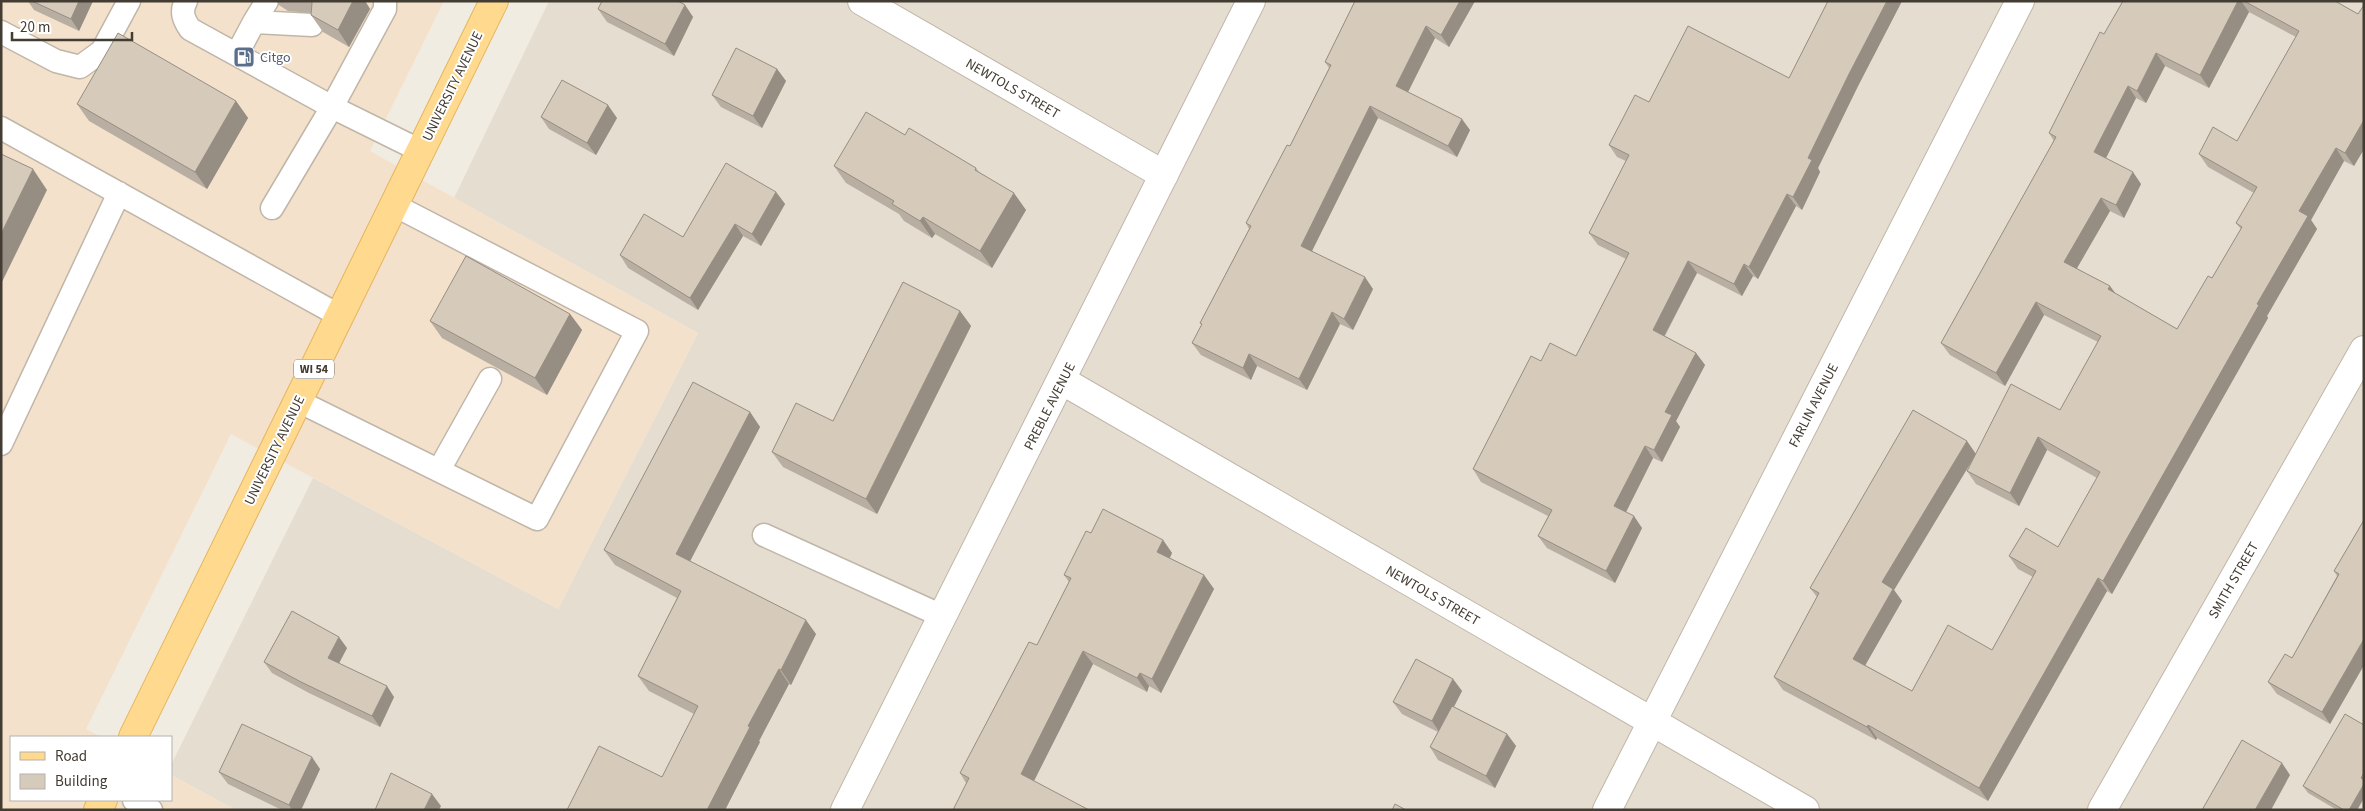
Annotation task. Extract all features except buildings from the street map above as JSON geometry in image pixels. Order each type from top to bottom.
[{"type":"main road","name":"UNIVERSITY AVENUE","points":[[133,736],[494,1]]},
{"type":"street","name":"NEWTOLS STREET","points":[[862,1],[1164,175]]},
{"type":"street","name":"PREBLE AVENUE","points":[[845,810],[1251,1]]},
{"type":"street","name":"FARLIN AVENUE","points":[[1606,810],[2020,1]]},
{"type":"street","name":"SMITH STREET","points":[[2102,810],[2364,350]]},
{"type":"street","name":"NEWTOLS STREET","points":[[1062,380],[1805,810]]},
{"type":"lane","points":[[1,32],[56,61],[80,66],[102,51],[129,1]]},
{"type":"lane","points":[[186,1],[183,7],[184,20],[190,28],[332,107],[421,151]]},
{"type":"lane","points":[[244,1],[254,22]]},
{"type":"lane","points":[[237,54],[267,1]]},
{"type":"lane","points":[[272,208],[332,107],[385,9],[385,1]]},
{"type":"lane","points":[[254,22],[312,25]]},
{"type":"lane","points":[[1,128],[340,316]]},
{"type":"lane","points":[[1,444],[119,193]]},
{"type":"lane","points":[[298,401],[537,519],[637,331],[394,204]]},
{"type":"lane","points":[[439,470],[490,379]]},
{"type":"lane","points":[[764,535],[942,616]]},
{"type":"lane","points":[[136,801],[151,810]]},
{"type":"shaded area","points":[[1,1],[444,1],[370,151],[698,333],[558,609],[231,434],[86,729],[99,736],[10,736],[10,801],[172,801],[172,776],[236,810],[1,810]]},
{"type":"shaded area","points":[[549,1],[2364,1],[2364,810],[236,810],[172,776],[172,763],[313,478],[558,609],[698,333],[454,198]]},
{"type":"place","name":"Citgo","points":[[244,57]]}]
